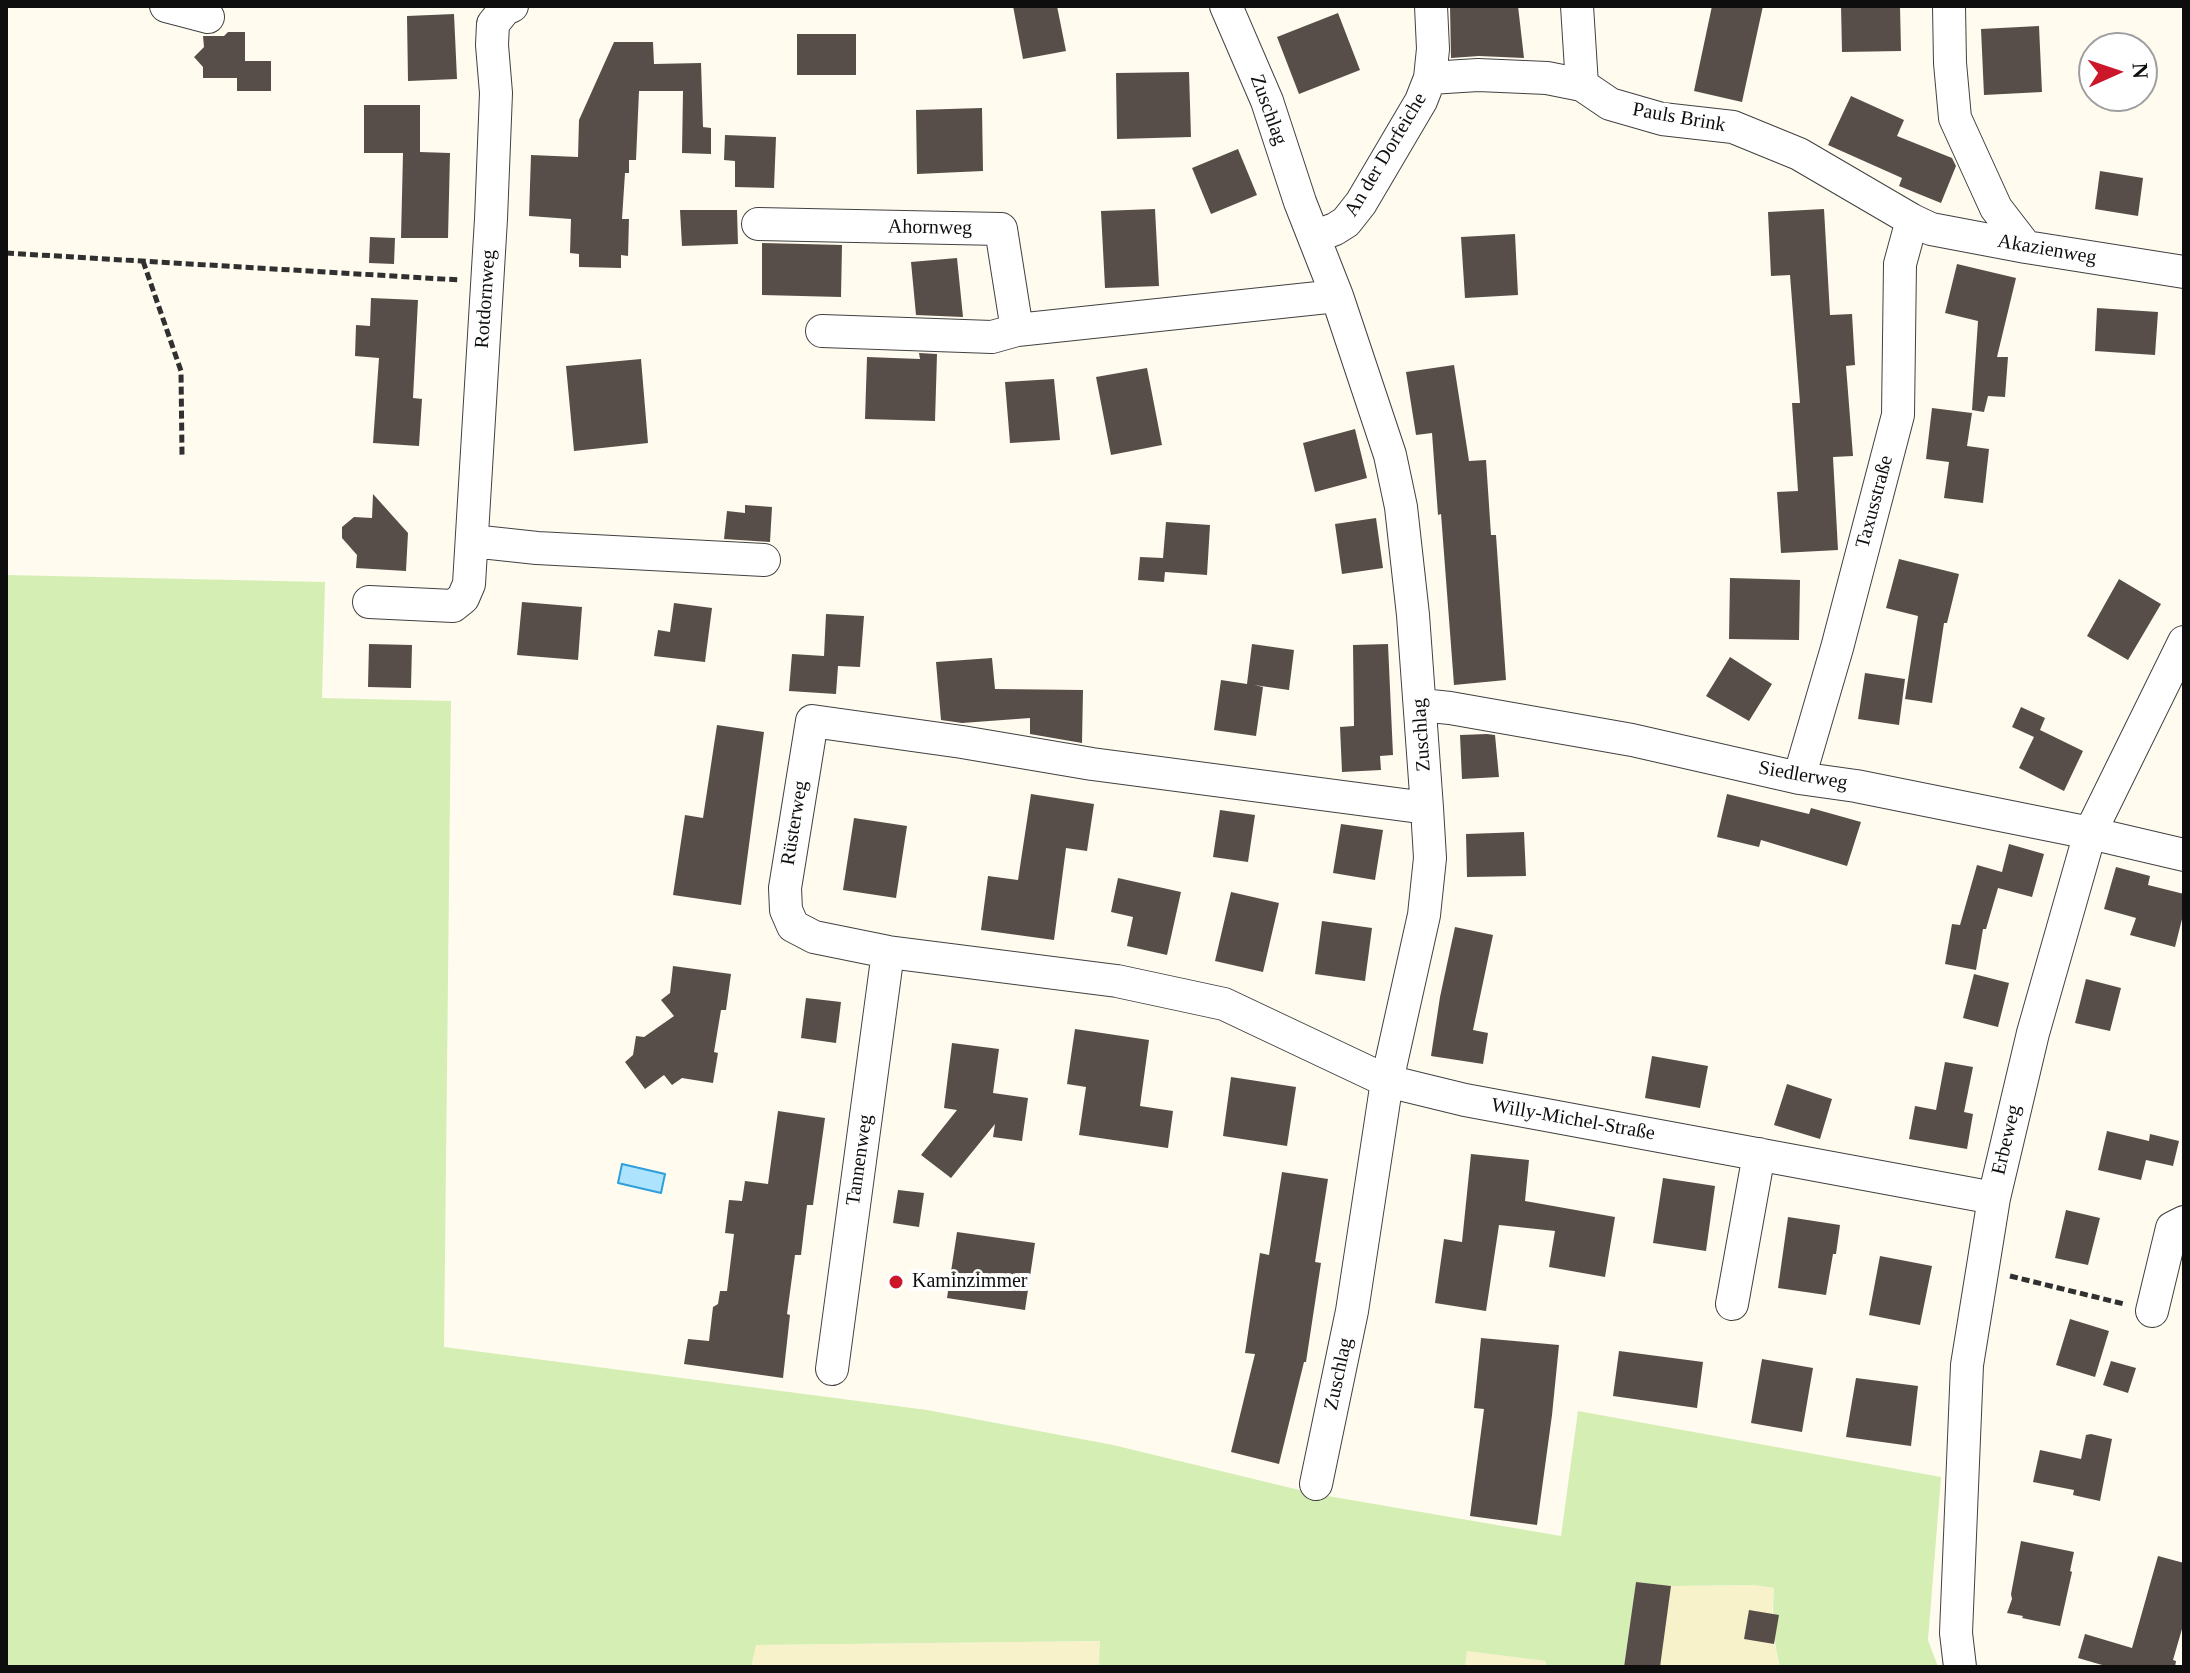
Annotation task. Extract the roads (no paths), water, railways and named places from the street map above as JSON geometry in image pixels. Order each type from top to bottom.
[{"type":"street","points":[[166,6],[208,17]]},
{"type":"street","name":"Zuschlag","points":[[1226,6],[1267,101],[1390,455],[1401,507],[1421,705],[1430,858],[1424,915],[1387,1081],[1352,1311],[1316,1484]]},
{"type":"street","name":"An der Dorfeiche","points":[[1314,237],[1346,222],[1361,203],[1421,101],[1430,78],[1433,49],[1431,6]]},
{"type":"street","points":[[1577,6],[1582,85]]},
{"type":"street","points":[[1949,6],[1955,118],[1996,208],[2026,247]]},
{"type":"street","name":"Rotdornweg","points":[[369,602],[453,606],[463,598],[469,584],[491,219],[496,93],[493,24],[505,11]]},
{"type":"street","name":"Pauls Brink","points":[[1430,78],[1478,75],[1533,77],[1582,85],[1610,104],[1662,119],[1733,127],[1799,154],[1912,220]]},
{"type":"street","name":"Akazienweg","points":[[1912,220],[1931,229],[2184,272]]},
{"type":"street","name":"Taxusstraße","points":[[1799,778],[1837,648],[1898,415],[1900,264],[1912,220]]},
{"type":"street","name":"Ahornweg","points":[[758,224],[1001,229],[1017,330]]},
{"type":"street","points":[[822,331],[992,337],[1017,330],[1337,296]]},
{"type":"street","points":[[472,541],[537,548],[764,560]]},
{"type":"street","name":"Erbeweg","points":[[1960,1667],[1956,1633],[1966,1383],[1994,1198],[2033,1033],[2090,833],[2184,642]]},
{"type":"street","name":"Siedlerweg","points":[[1421,705],[1632,740],[1799,778],[1856,786],[2184,855]]},
{"type":"street","name":"Rüsterweg","points":[[1387,1081],[1224,1004],[1117,981],[888,952],[814,937],[793,926],[786,910],[785,888],[812,721],[1092,764],[1427,808]]},
{"type":"street","name":"Tannenweg","points":[[832,1369],[888,952]]},
{"type":"street","name":"Willy-Michel-Straße","points":[[1387,1081],[1465,1100],[1994,1198]]},
{"type":"street","points":[[1732,1304],[1759,1154]]},
{"type":"street","points":[[2152,1311],[2172,1228],[2184,1222]]},
{"type":"water","points":[[622,1164],[665,1174],[661,1193],[618,1183]]},
{"type":"place","name":"Kaminzimmer","points":[[896,1282]]}]
